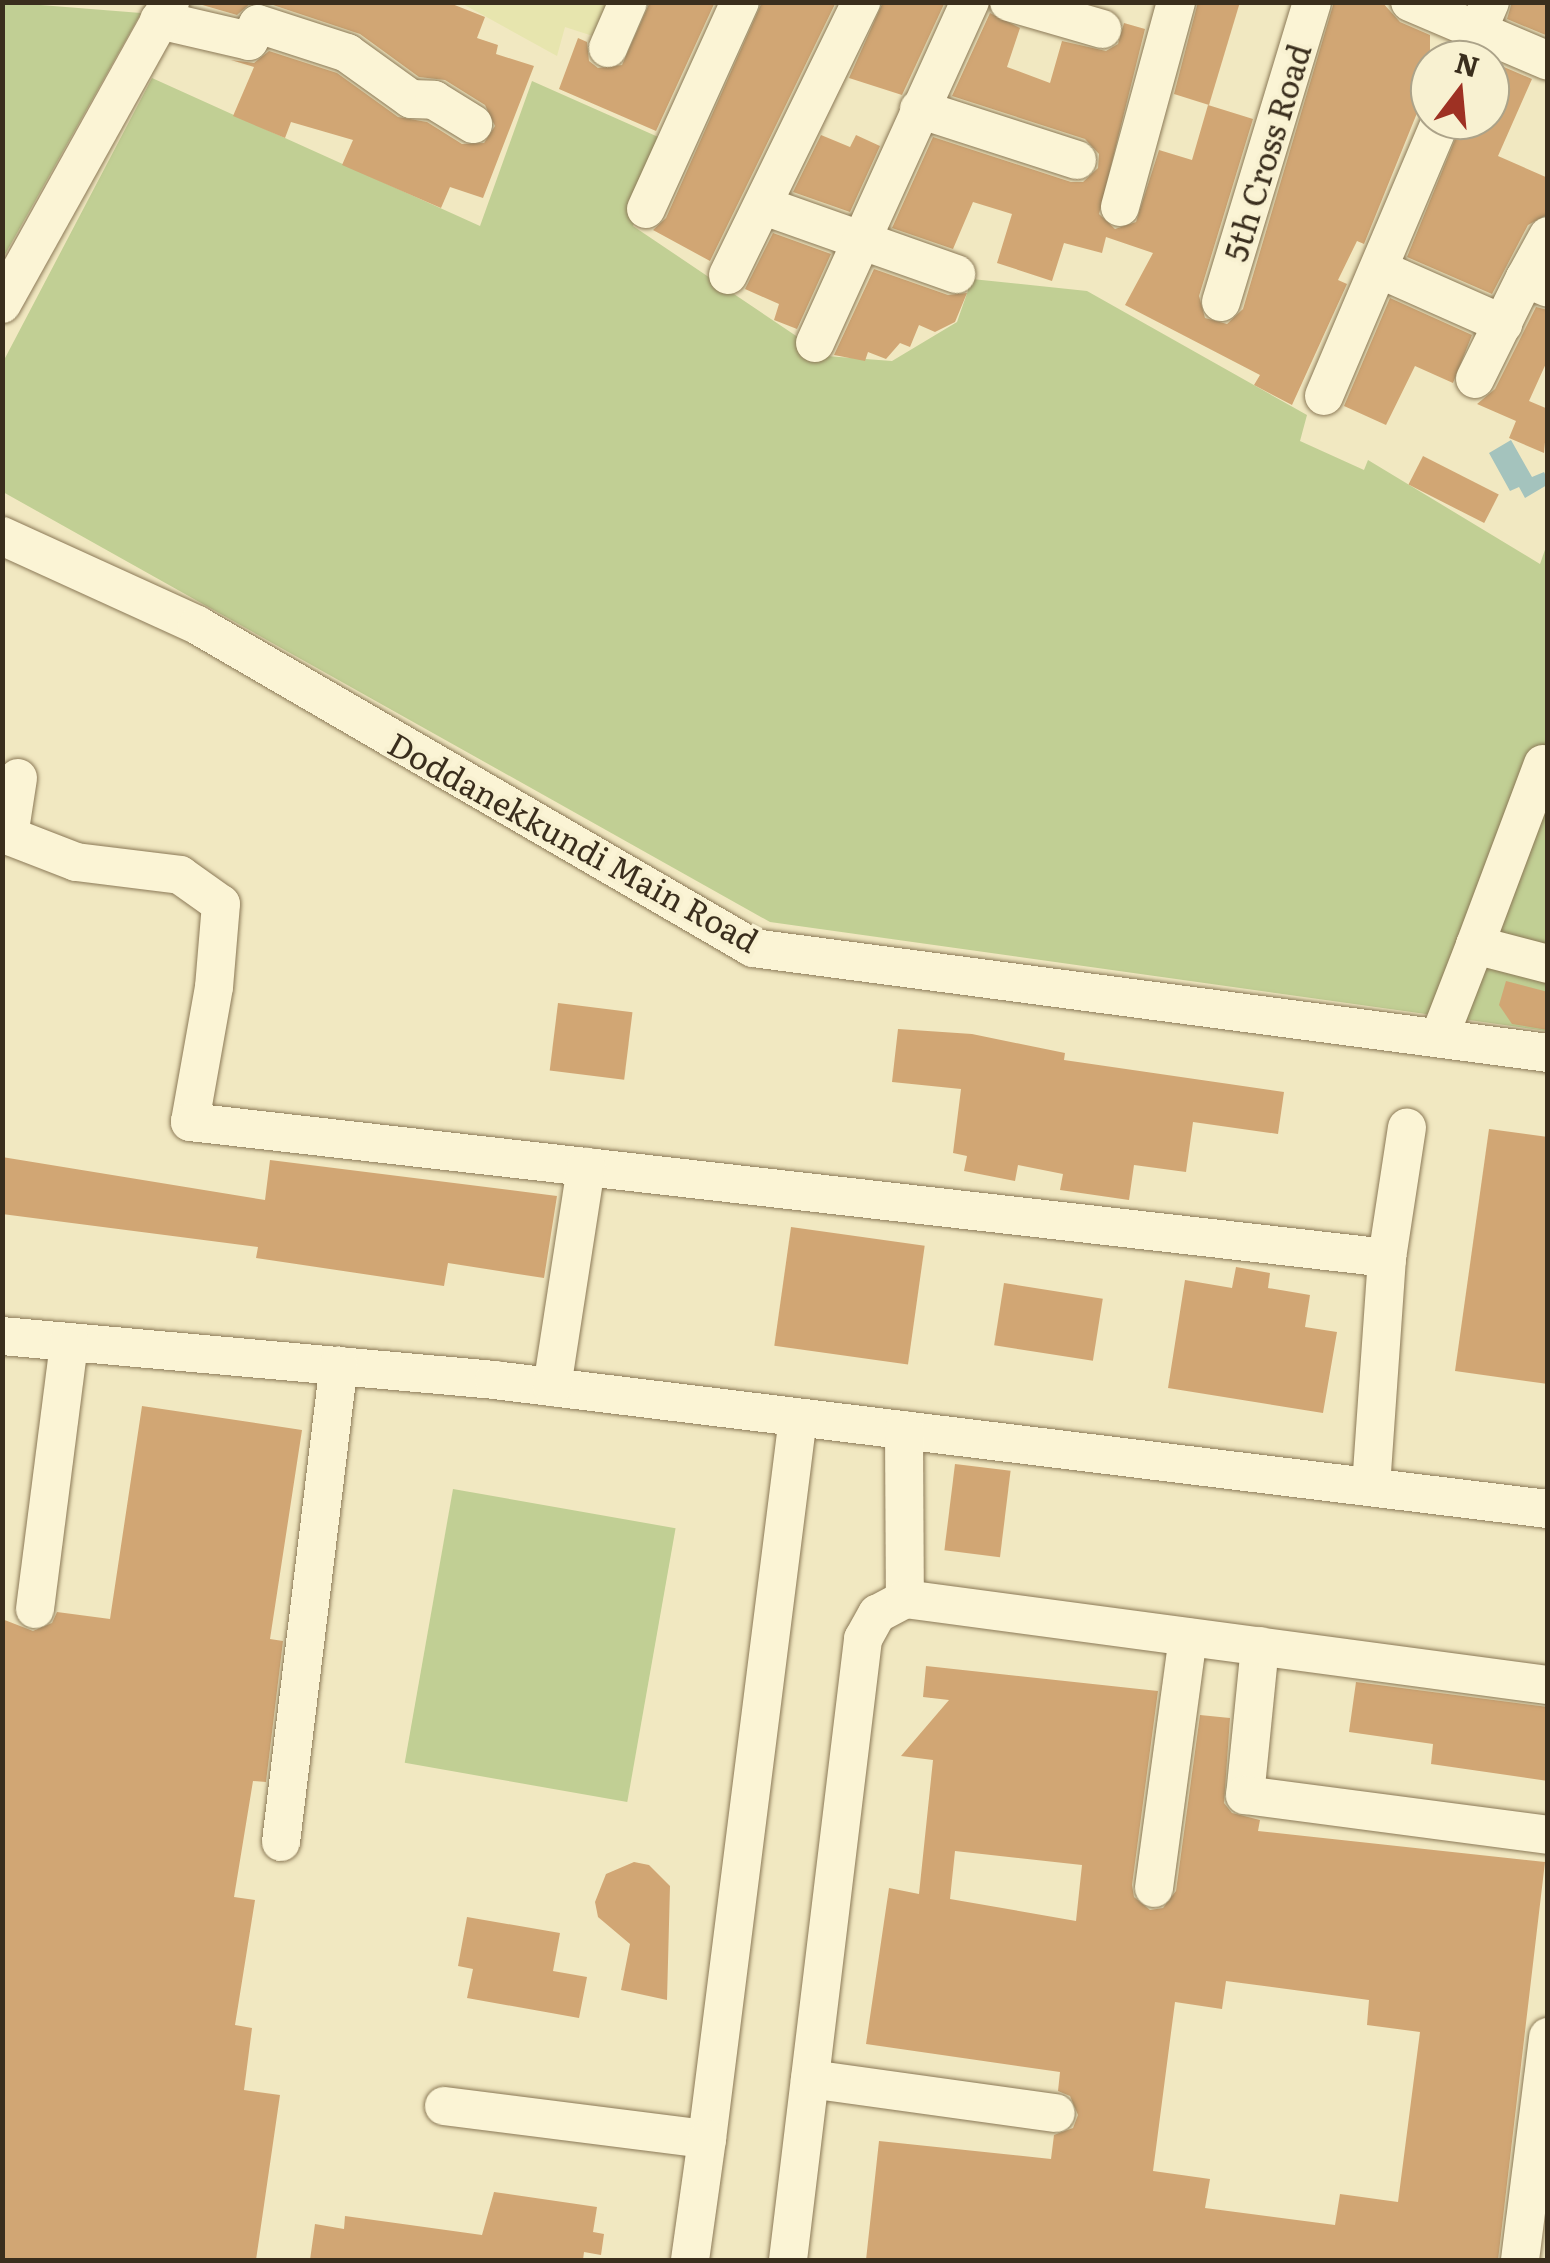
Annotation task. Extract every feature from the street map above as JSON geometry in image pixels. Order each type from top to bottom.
[{"type":"street","points":[[608,48],[628,2]]},
{"type":"street","points":[[646,209],[740,2]]},
{"type":"street","points":[[728,276],[861,2]]},
{"type":"street","points":[[815,343],[970,2]]},
{"type":"street","points":[[1009,2],[1102,29]]},
{"type":"street","points":[[1120,206],[1176,2]]},
{"type":"street","name":"5th Cross Road","points":[[1221,302],[1312,2]]},
{"type":"street","points":[[1410,2],[1548,61]]},
{"type":"street","points":[[2,304],[164,11],[249,41],[258,24],[330,48],[411,100],[434,100],[473,124]]},
{"type":"street","points":[[919,108],[1077,160]]},
{"type":"street","points":[[1324,396],[1433,140]]},
{"type":"street","points":[[764,206],[956,274]]},
{"type":"street","points":[[1475,378],[1503,324],[1536,283],[1548,236]]},
{"type":"street","points":[[1379,268],[1503,324]]},
{"type":"street","name":"Doddanekkundi Main Road","points":[[2,536],[197,625],[753,948],[1548,1053]]},
{"type":"street","points":[[1439,1038],[1542,764]]},
{"type":"street","points":[[18,778],[9,836],[76,862],[180,875],[221,904],[214,987],[190,1122],[1387,1258]]},
{"type":"street","points":[[1475,945],[1548,964]]},
{"type":"street","points":[[1371,1484],[1387,1258],[1407,1128]]},
{"type":"street","points":[[552,1387],[586,1167]]},
{"type":"street","points":[[2,1336],[552,1387],[1371,1484],[1548,1509]]},
{"type":"street","points":[[34,1609],[69,1342]]},
{"type":"street","points":[[281,1842],[339,1366]]},
{"type":"street","points":[[690,2260],[798,1418]]},
{"type":"street","points":[[904,1430],[904,1599]]},
{"type":"street","points":[[788,2260],[864,1639],[877,1614],[904,1599],[1548,1684]]},
{"type":"street","points":[[1154,1888],[1188,1637]]},
{"type":"street","points":[[1260,1646],[1246,1795],[1548,1836]]},
{"type":"street","points":[[1520,2260],[1548,2037]]},
{"type":"street","points":[[810,2079],[1056,2113]]},
{"type":"street","points":[[444,2106],[707,2139]]},
{"type":"shaded area","points":[[461,3],[614,3],[599,38],[565,27],[557,56]]},
{"type":"green space","points":[[2,3],[141,13],[3,258]]},
{"type":"green space","points":[[152,78],[480,226],[532,81],[665,140],[633,226],[826,356],[892,361],[957,322],[972,279],[1087,291],[1307,415],[1300,441],[1364,470],[1368,460],[1540,564],[1547,544],[1547,1031],[770,922],[3,492],[3,362]]},
{"type":"green space","points":[[453,1489],[676,1528],[627,1802],[405,1763]]},
{"type":"water","points":[[1511,440],[1532,477],[1544,472],[1547,478],[1547,485],[1525,498],[1519,487],[1510,491],[1489,453]]},
{"type":"building","points":[[192,2],[252,2],[237,15]]},
{"type":"building","points":[[264,2],[447,2],[485,17],[477,38],[498,45],[496,54],[534,66],[483,198],[450,187],[441,208],[342,165],[353,140],[291,122],[285,138],[233,116],[254,67],[231,60],[254,63],[269,51],[337,73],[398,117],[427,122],[462,144],[484,143],[495,126],[485,105],[445,80],[419,77],[360,34]]},
{"type":"building","points":[[650,2],[715,2],[656,131],[559,89],[578,38],[587,42],[589,61],[598,68],[622,65]]},
{"type":"building","points":[[762,2],[836,2],[710,261],[653,230],[666,218]]},
{"type":"building","points":[[883,2],[945,2],[902,95],[849,78]]},
{"type":"building","points":[[1198,2],[1240,2],[1209,105],[1174,94]]},
{"type":"building","points":[[1334,2],[1382,2],[1400,22],[1430,35],[1430,40],[1410,40],[1410,130],[1364,244],[1357,241],[1338,280],[1347,284],[1292,405],[1254,385],[1260,375],[1125,305],[1153,253],[1106,237],[1102,253],[1064,243],[1052,281],[997,263],[1012,214],[973,202],[953,249],[892,228],[933,137],[1071,182],[1083,182],[1098,168],[1099,154],[1085,139],[952,96],[990,13],[1020,28],[1007,67],[1050,83],[1062,41],[1106,51],[1118,44],[1124,23],[1145,29],[1099,214],[1115,229],[1136,222],[1159,150],[1192,160],[1208,105],[1253,119],[1199,296],[1205,318],[1227,324],[1243,309]]},
{"type":"building","points":[[1512,2],[1548,2],[1548,36],[1507,19]]},
{"type":"building","points":[[1510,70],[1532,79],[1510,129]]},
{"type":"building","points":[[821,135],[850,147],[856,135],[880,146],[850,212],[793,192]]},
{"type":"building","points":[[1455,140],[1505,140],[1498,156],[1548,178],[1548,214],[1528,225],[1492,294],[1407,257]]},
{"type":"building","points":[[773,233],[831,254],[797,329],[774,320],[779,304],[745,289]]},
{"type":"building","points":[[874,269],[948,295],[967,293],[955,322],[935,332],[919,325],[910,347],[900,343],[886,359],[868,352],[865,361],[834,355]]},
{"type":"building","points":[[1390,298],[1472,335],[1453,383],[1415,366],[1386,425],[1344,406]]},
{"type":"building","points":[[1536,307],[1548,310],[1548,359],[1529,401],[1548,409],[1544,453],[1509,438],[1516,421],[1477,404],[1495,389]]},
{"type":"building","points":[[1423,456],[1499,495],[1484,523],[1408,485]]},
{"type":"building","points":[[1506,981],[1548,992],[1548,1030],[1512,1024],[1499,1005]]},
{"type":"building","points":[[558,1003],[632,1012],[624,1080],[550,1070]]},
{"type":"building","points":[[898,1029],[972,1034],[1065,1053],[1064,1060],[1284,1092],[1278,1134],[1193,1122],[1186,1172],[1134,1165],[1129,1200],[1060,1190],[1063,1174],[1018,1165],[1015,1181],[964,1171],[967,1156],[953,1153],[961,1089],[892,1082]]},
{"type":"building","points":[[1489,1129],[1548,1137],[1548,1384],[1455,1371]]},
{"type":"building","points":[[2,1157],[265,1200],[270,1160],[557,1196],[544,1278],[448,1263],[444,1286],[256,1258],[258,1247],[2,1214]]},
{"type":"building","points":[[791,1227],[925,1246],[908,1365],[774,1346]]},
{"type":"building","points":[[1236,1267],[1270,1273],[1268,1288],[1310,1295],[1305,1327],[1337,1332],[1323,1413],[1168,1388],[1185,1280],[1232,1288]]},
{"type":"building","points":[[1004,1283],[1103,1299],[1093,1361],[994,1345]]},
{"type":"building","points":[[142,1406],[302,1430],[270,1639],[283,1641],[266,1782],[253,1781],[234,1897],[255,1900],[235,2025],[252,2028],[244,2090],[280,2095],[256,2260],[2,2260],[2,1619],[33,1631],[52,1623],[57,1612],[110,1619]]},
{"type":"building","points":[[955,1464],[1011,1471],[1000,1557],[944,1550]]},
{"type":"building","points":[[926,1666],[1158,1691],[1132,1885],[1134,1897],[1150,1910],[1163,1908],[1176,1891],[1200,1715],[1230,1718],[1224,1803],[1232,1813],[1260,1820],[1258,1831],[1545,1862],[1498,2260],[866,2260],[879,2141],[1051,2159],[1054,2135],[1073,2128],[1078,2115],[1070,2096],[1058,2091],[1060,2072],[866,2044],[889,1888],[919,1894],[933,1760],[901,1756],[949,1700],[923,1697]],"holes":[[[955,1851],[1082,1865],[1076,1921],[950,1899]],[[1226,1981],[1369,2000],[1367,2025],[1420,2032],[1398,2202],[1340,2194],[1335,2225],[1205,2208],[1210,2179],[1153,2171],[1175,2002],[1222,2009]]]},
{"type":"building","points":[[1356,1682],[1548,1707],[1548,1781],[1431,1764],[1433,1744],[1349,1732]]},
{"type":"building","points":[[634,1862],[649,1865],[670,1886],[667,2000],[621,1990],[630,1944],[598,1917],[595,1902],[606,1874]]},
{"type":"building","points":[[467,1917],[560,1933],[553,1971],[587,1977],[579,2018],[467,1998],[473,1969],[458,1966]]},
{"type":"building","points":[[494,2192],[597,2207],[593,2232],[604,2234],[601,2255],[584,2252],[583,2260],[310,2260],[315,2224],[344,2229],[345,2216],[482,2235]]}]
